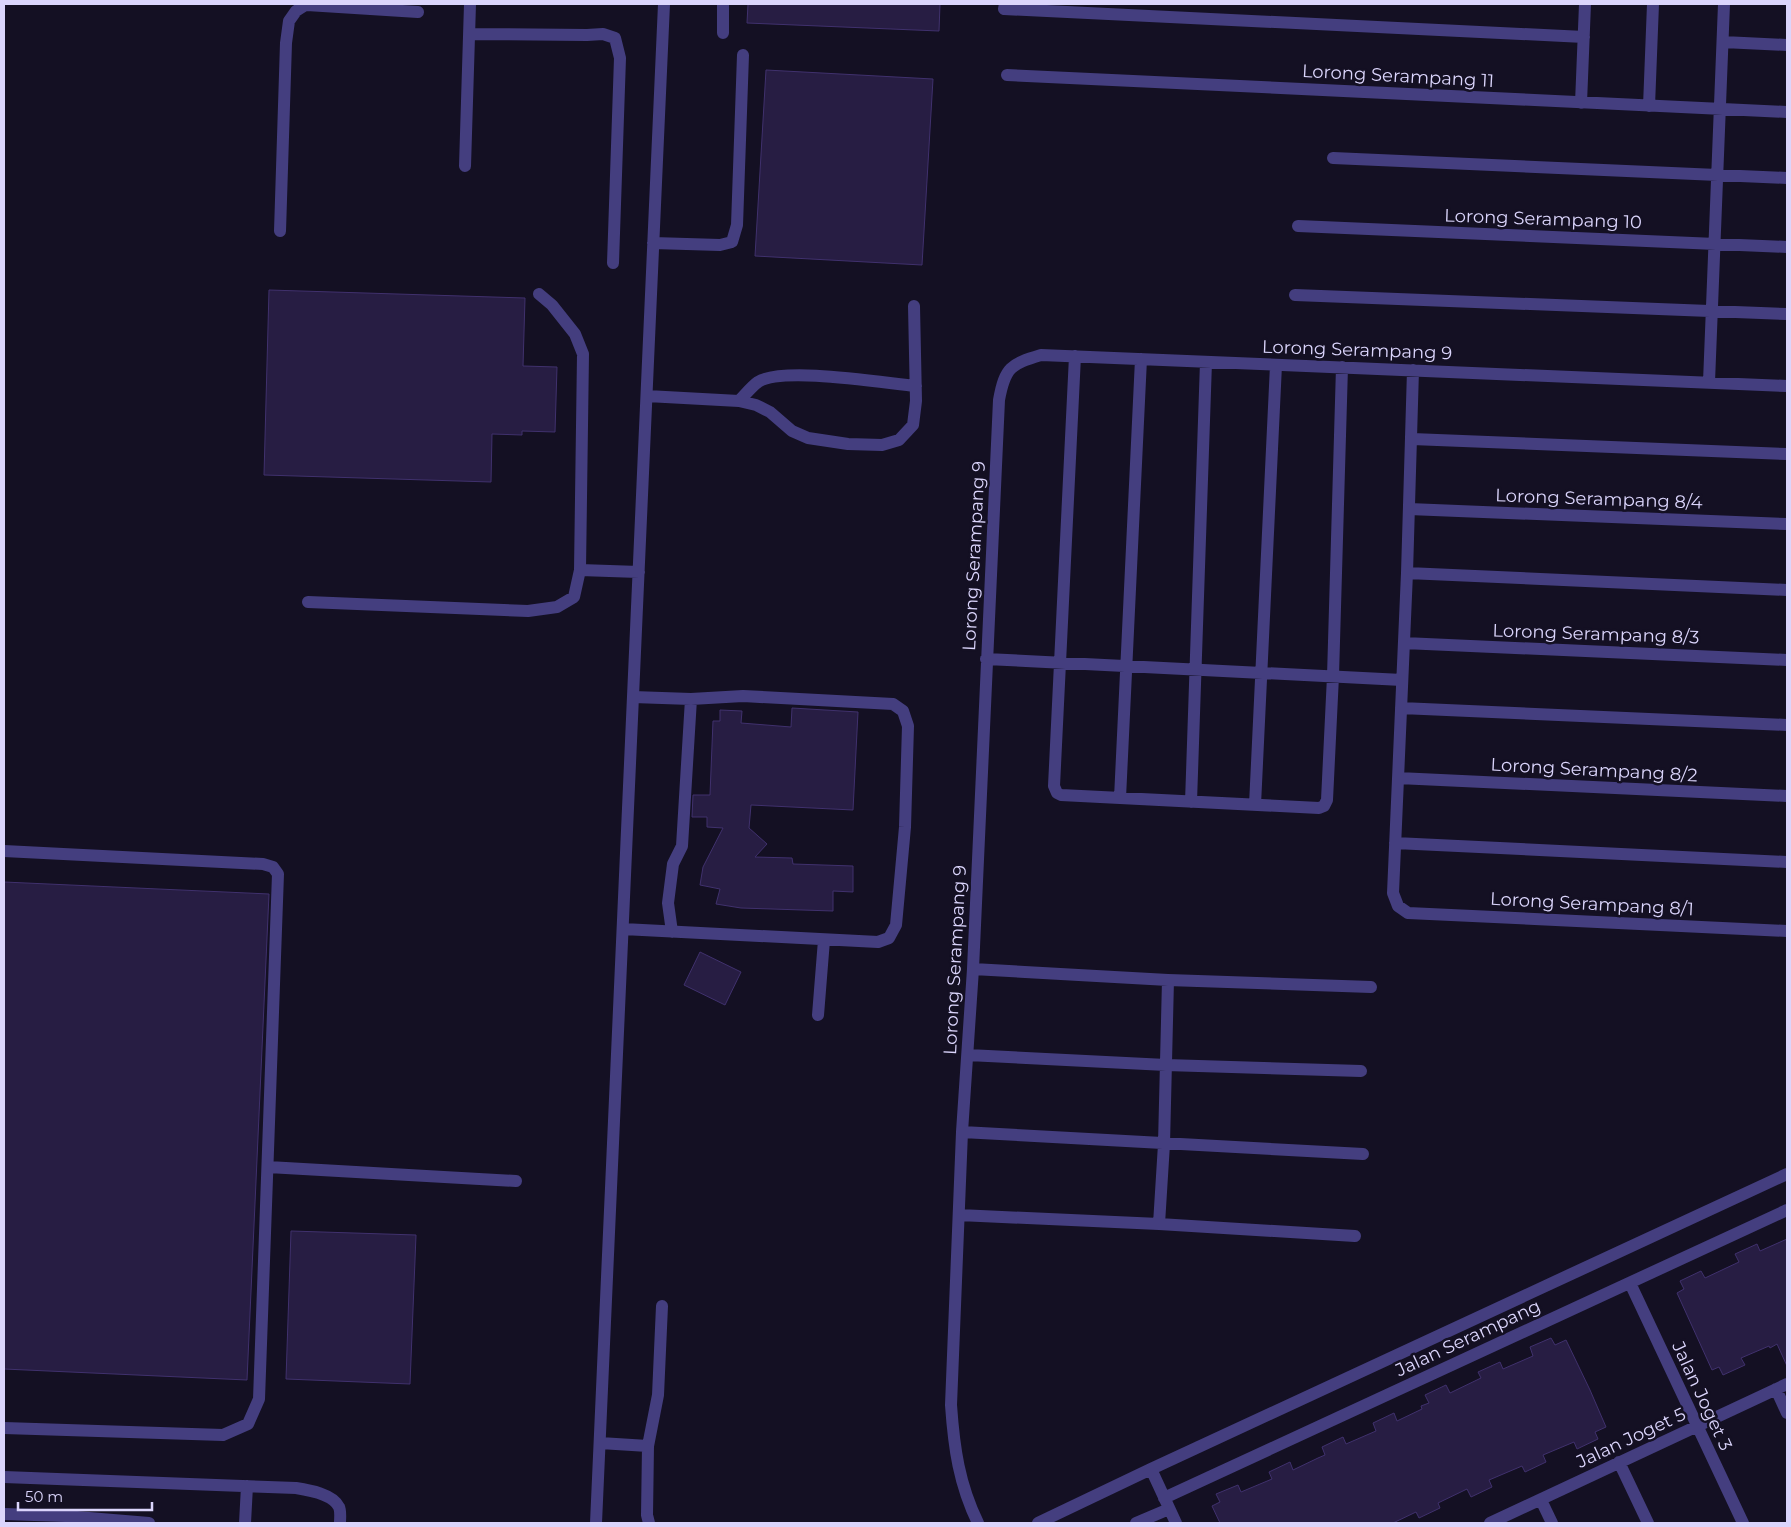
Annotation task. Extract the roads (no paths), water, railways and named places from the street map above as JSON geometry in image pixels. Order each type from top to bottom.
[{"type":"street","points":[[280,230],[287,36],[289,21],[292,16],[307,4],[418,12]]},
{"type":"street","points":[[466,166],[470,4]]},
{"type":"street","points":[[596,1523],[664,4]]},
{"type":"street","points":[[723,32],[724,4]]},
{"type":"street","points":[[1005,4],[1004,9],[1584,37]]},
{"type":"street","points":[[1581,103],[1585,4]]},
{"type":"street","points":[[1648,106],[1653,4]]},
{"type":"street","points":[[1709,382],[1724,4]]},
{"type":"street","points":[[470,34],[587,36],[603,34],[615,38],[620,58],[612,263]]},
{"type":"street","points":[[1723,42],[1787,45]]},
{"type":"street","points":[[653,243],[720,245],[732,242],[737,225],[743,55]]},
{"type":"street","name":"Lorong Serampang 11","points":[[1007,75],[1787,112]]},
{"type":"street","points":[[1332,158],[1787,178]]},
{"type":"street","name":"Lorong Serampang 10","points":[[1298,226],[1787,246]]},
{"type":"street","points":[[308,602],[528,611],[557,607],[574,597],[580,570],[583,354],[576,334],[552,305],[539,294]]},
{"type":"street","points":[[1295,295],[1787,314]]},
{"type":"street","points":[[647,396],[739,401],[756,405],[770,412],[792,431],[808,438],[848,444],[882,445],[899,440],[913,425],[916,401],[914,306]]},
{"type":"street","name":"Lorong Serampang 9","points":[[978,1523],[960,1476],[951,1405],[962,1132],[973,969],[999,400],[1002,383],[1007,371],[1027,359],[1042,355],[1787,386]]},
{"type":"street","points":[[1075,356],[1054,786],[1057,792],[1061,795],[1319,808],[1324,806],[1327,800],[1333,676],[1342,367]]},
{"type":"street","points":[[1120,798],[1141,359]]},
{"type":"street","points":[[1192,802],[1206,362]]},
{"type":"street","points":[[1255,805],[1276,365]]},
{"type":"street","points":[[1413,370],[1407,573],[1395,843],[1787,862]]},
{"type":"street","points":[[739,401],[759,381],[779,376],[814,375],[916,386]]},
{"type":"street","points":[[1412,439],[1787,454]]},
{"type":"street","name":"Lorong Serampang 8/4","points":[[1409,509],[1787,524]]},
{"type":"street","points":[[580,570],[639,572]]},
{"type":"street","points":[[1407,573],[1787,590]]},
{"type":"street","name":"Lorong Serampang 8/3","points":[[1404,644],[1787,660]]},
{"type":"street","points":[[986,659],[1402,680]]},
{"type":"street","points":[[623,929],[878,942],[890,938],[896,926],[905,827],[908,726],[903,711],[893,704],[743,696],[691,699],[633,697]]},
{"type":"street","points":[[672,932],[668,903],[673,864],[682,846],[691,699]]},
{"type":"street","points":[[1401,708],[1787,725]]},
{"type":"street","name":"Lorong Serampang 8/2","points":[[1398,778],[1787,796]]},
{"type":"street","name":"Lorong Serampang 8/1","points":[[1395,843],[1393,893],[1398,906],[1408,913],[1787,931]]},
{"type":"street","points":[[4,851],[263,864],[273,866],[278,874],[259,1398],[248,1424],[222,1435],[4,1428]]},
{"type":"street","points":[[818,1015],[824,940]]},
{"type":"street","points":[[973,969],[1168,980],[1372,987]]},
{"type":"street","points":[[1159,1224],[1164,1144],[1168,980]]},
{"type":"street","points":[[968,1055],[1166,1065],[1361,1071]]},
{"type":"street","points":[[962,1132],[1363,1154]]},
{"type":"street","points":[[268,1167],[516,1181]]},
{"type":"street","points":[[1038,1523],[1787,1174]]},
{"type":"street","name":"Jalan Serampang","points":[[1136,1523],[1167,1504],[1787,1210]]},
{"type":"street","points":[[959,1215],[1159,1224],[1355,1236]]},
{"type":"street","name":"Jalan Joget 3","points":[[1630,1283],[1743,1523]]},
{"type":"street","points":[[649,1523],[647,1515],[648,1446],[658,1395],[662,1306]]},
{"type":"street","points":[[1782,1386],[1787,1413]]},
{"type":"street","name":"Jalan Joget 5","points":[[1490,1523],[1782,1386]]},
{"type":"street","points":[[600,1443],[648,1446]]},
{"type":"street","points":[[1619,1462],[1648,1523]]},
{"type":"street","points":[[1151,1469],[1176,1523]]},
{"type":"street","points":[[4,1477],[296,1488],[316,1492],[333,1500],[339,1508],[340,1523]]},
{"type":"street","points":[[245,1523],[247,1486]]},
{"type":"street","points":[[1541,1500],[1552,1523]]},
{"type":"street","points":[[4,1514],[65,1516],[149,1523]]}]
